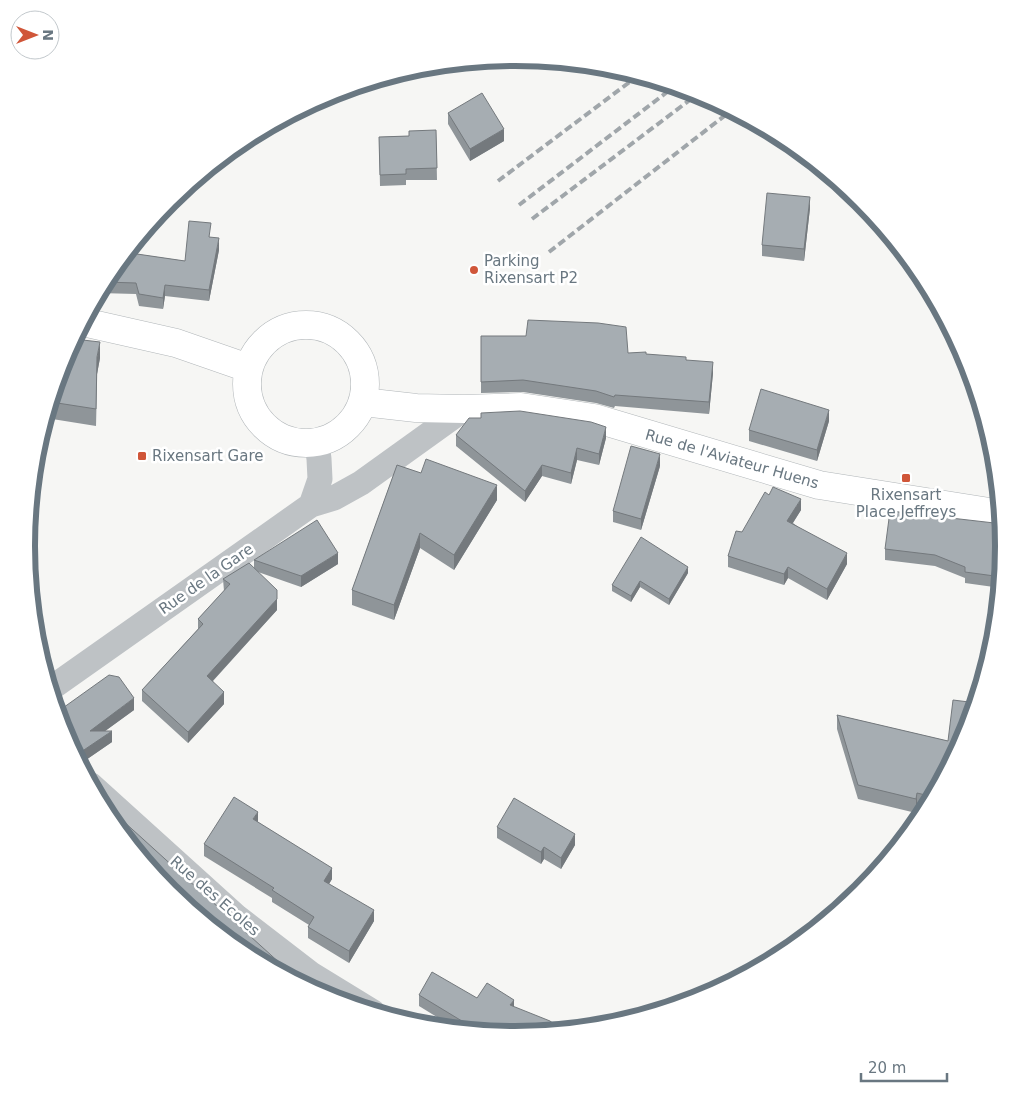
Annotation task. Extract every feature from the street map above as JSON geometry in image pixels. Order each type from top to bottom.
[{"type":"street","points":[[90,324],[176,343],[248,368]]},
{"type":"street","points":[[297,325],[317,326],[347,340],[354,349],[362,368],[364,402],[348,426],[329,440],[317,444],[298,443],[280,438],[260,422],[251,406],[245,385],[248,368],[258,347],[277,333],[297,325]]},
{"type":"street","name":"Rue de l'Aviateur Huens","points":[[364,402],[416,408],[464,409],[521,406],[594,418],[819,485],[995,513]]},
{"type":"street","points":[[311,505],[334,498],[361,482],[464,409]]},
{"type":"street","points":[[311,505],[320,480],[317,444]]},
{"type":"street","name":"Rue de la Gare","points":[[56,685],[311,505]]},
{"type":"street","name":"Rue des Ecoles","points":[[107,800],[238,918],[311,974],[345,995]]},
{"type":"building","points":[[482,93],[504,129],[470,149],[448,113]]},
{"type":"building","points":[[436,130],[437,168],[406,169],[406,174],[380,175],[379,137],[409,136],[409,131]]},
{"type":"building","points":[[767,193],[810,197],[804,249],[762,245]]},
{"type":"building","points":[[189,221],[211,223],[209,237],[219,238],[209,290],[165,285],[163,298],[139,294],[136,283],[114,282],[137,250],[137,254],[185,261]]},
{"type":"building","points":[[528,320],[598,323],[626,327],[628,353],[646,352],[646,354],[686,357],[686,360],[713,362],[709,402],[615,395],[614,397],[596,391],[523,380],[481,382],[481,336],[526,336]]},
{"type":"building","points":[[82,340],[100,342],[97,357],[96,409],[57,403]]},
{"type":"building","points":[[761,389],[829,410],[817,450],[749,430]]},
{"type":"building","points":[[520,411],[591,422],[606,427],[599,454],[577,448],[571,473],[542,465],[525,491],[456,435],[469,418],[481,418],[481,413]]},
{"type":"building","points":[[631,446],[660,454],[641,519],[613,511]]},
{"type":"building","points":[[426,459],[497,485],[454,555],[420,533],[394,605],[352,590],[397,465],[421,473]]},
{"type":"building","points":[[773,487],[801,499],[787,521],[847,553],[827,589],[788,567],[784,574],[728,556],[736,531],[742,532],[765,492],[769,495]]},
{"type":"building","points":[[890,511],[995,523],[995,576],[965,572],[965,567],[935,555],[885,549]]},
{"type":"building","points":[[317,520],[338,553],[301,576],[254,560]]},
{"type":"building","points":[[641,537],[688,567],[669,599],[640,581],[631,596],[612,585]]},
{"type":"building","points":[[249,563],[277,590],[277,599],[207,676],[224,692],[188,732],[142,690],[203,624],[198,619],[230,584],[223,579]]},
{"type":"building","points":[[109,675],[119,677],[134,698],[90,731],[112,731],[82,752],[63,708]]},
{"type":"building","points":[[953,700],[970,702],[959,730],[932,787],[927,795],[917,793],[916,799],[858,785],[837,715],[948,741]]},
{"type":"building","points":[[234,797],[258,812],[253,819],[332,868],[324,881],[374,910],[349,951],[308,927],[314,917],[272,890],[274,888],[204,844]]},
{"type":"building","points":[[514,798],[575,834],[561,858],[544,847],[541,852],[497,827]]},
{"type":"building","points":[[122,820],[286,968],[223,928],[199,908],[154,863],[134,839]]},
{"type":"building","points":[[432,972],[477,998],[487,983],[514,1000],[510,1005],[550,1021],[555,1025],[516,1027],[467,1024],[419,995]]},
{"type":"railway","points":[[498,181],[632,80]]},
{"type":"railway","points":[[519,205],[668,91]]},
{"type":"railway","points":[[532,219],[690,100]]},
{"type":"railway","points":[[549,252],[726,115]]},
{"type":"place","name":"Parking Rixensart P2","points":[[474,270]]},
{"type":"place","name":"Rixensart Gare","points":[[142,456]]},
{"type":"place","name":"Rixensart Place Jeffreys","points":[[906,478]]}]
